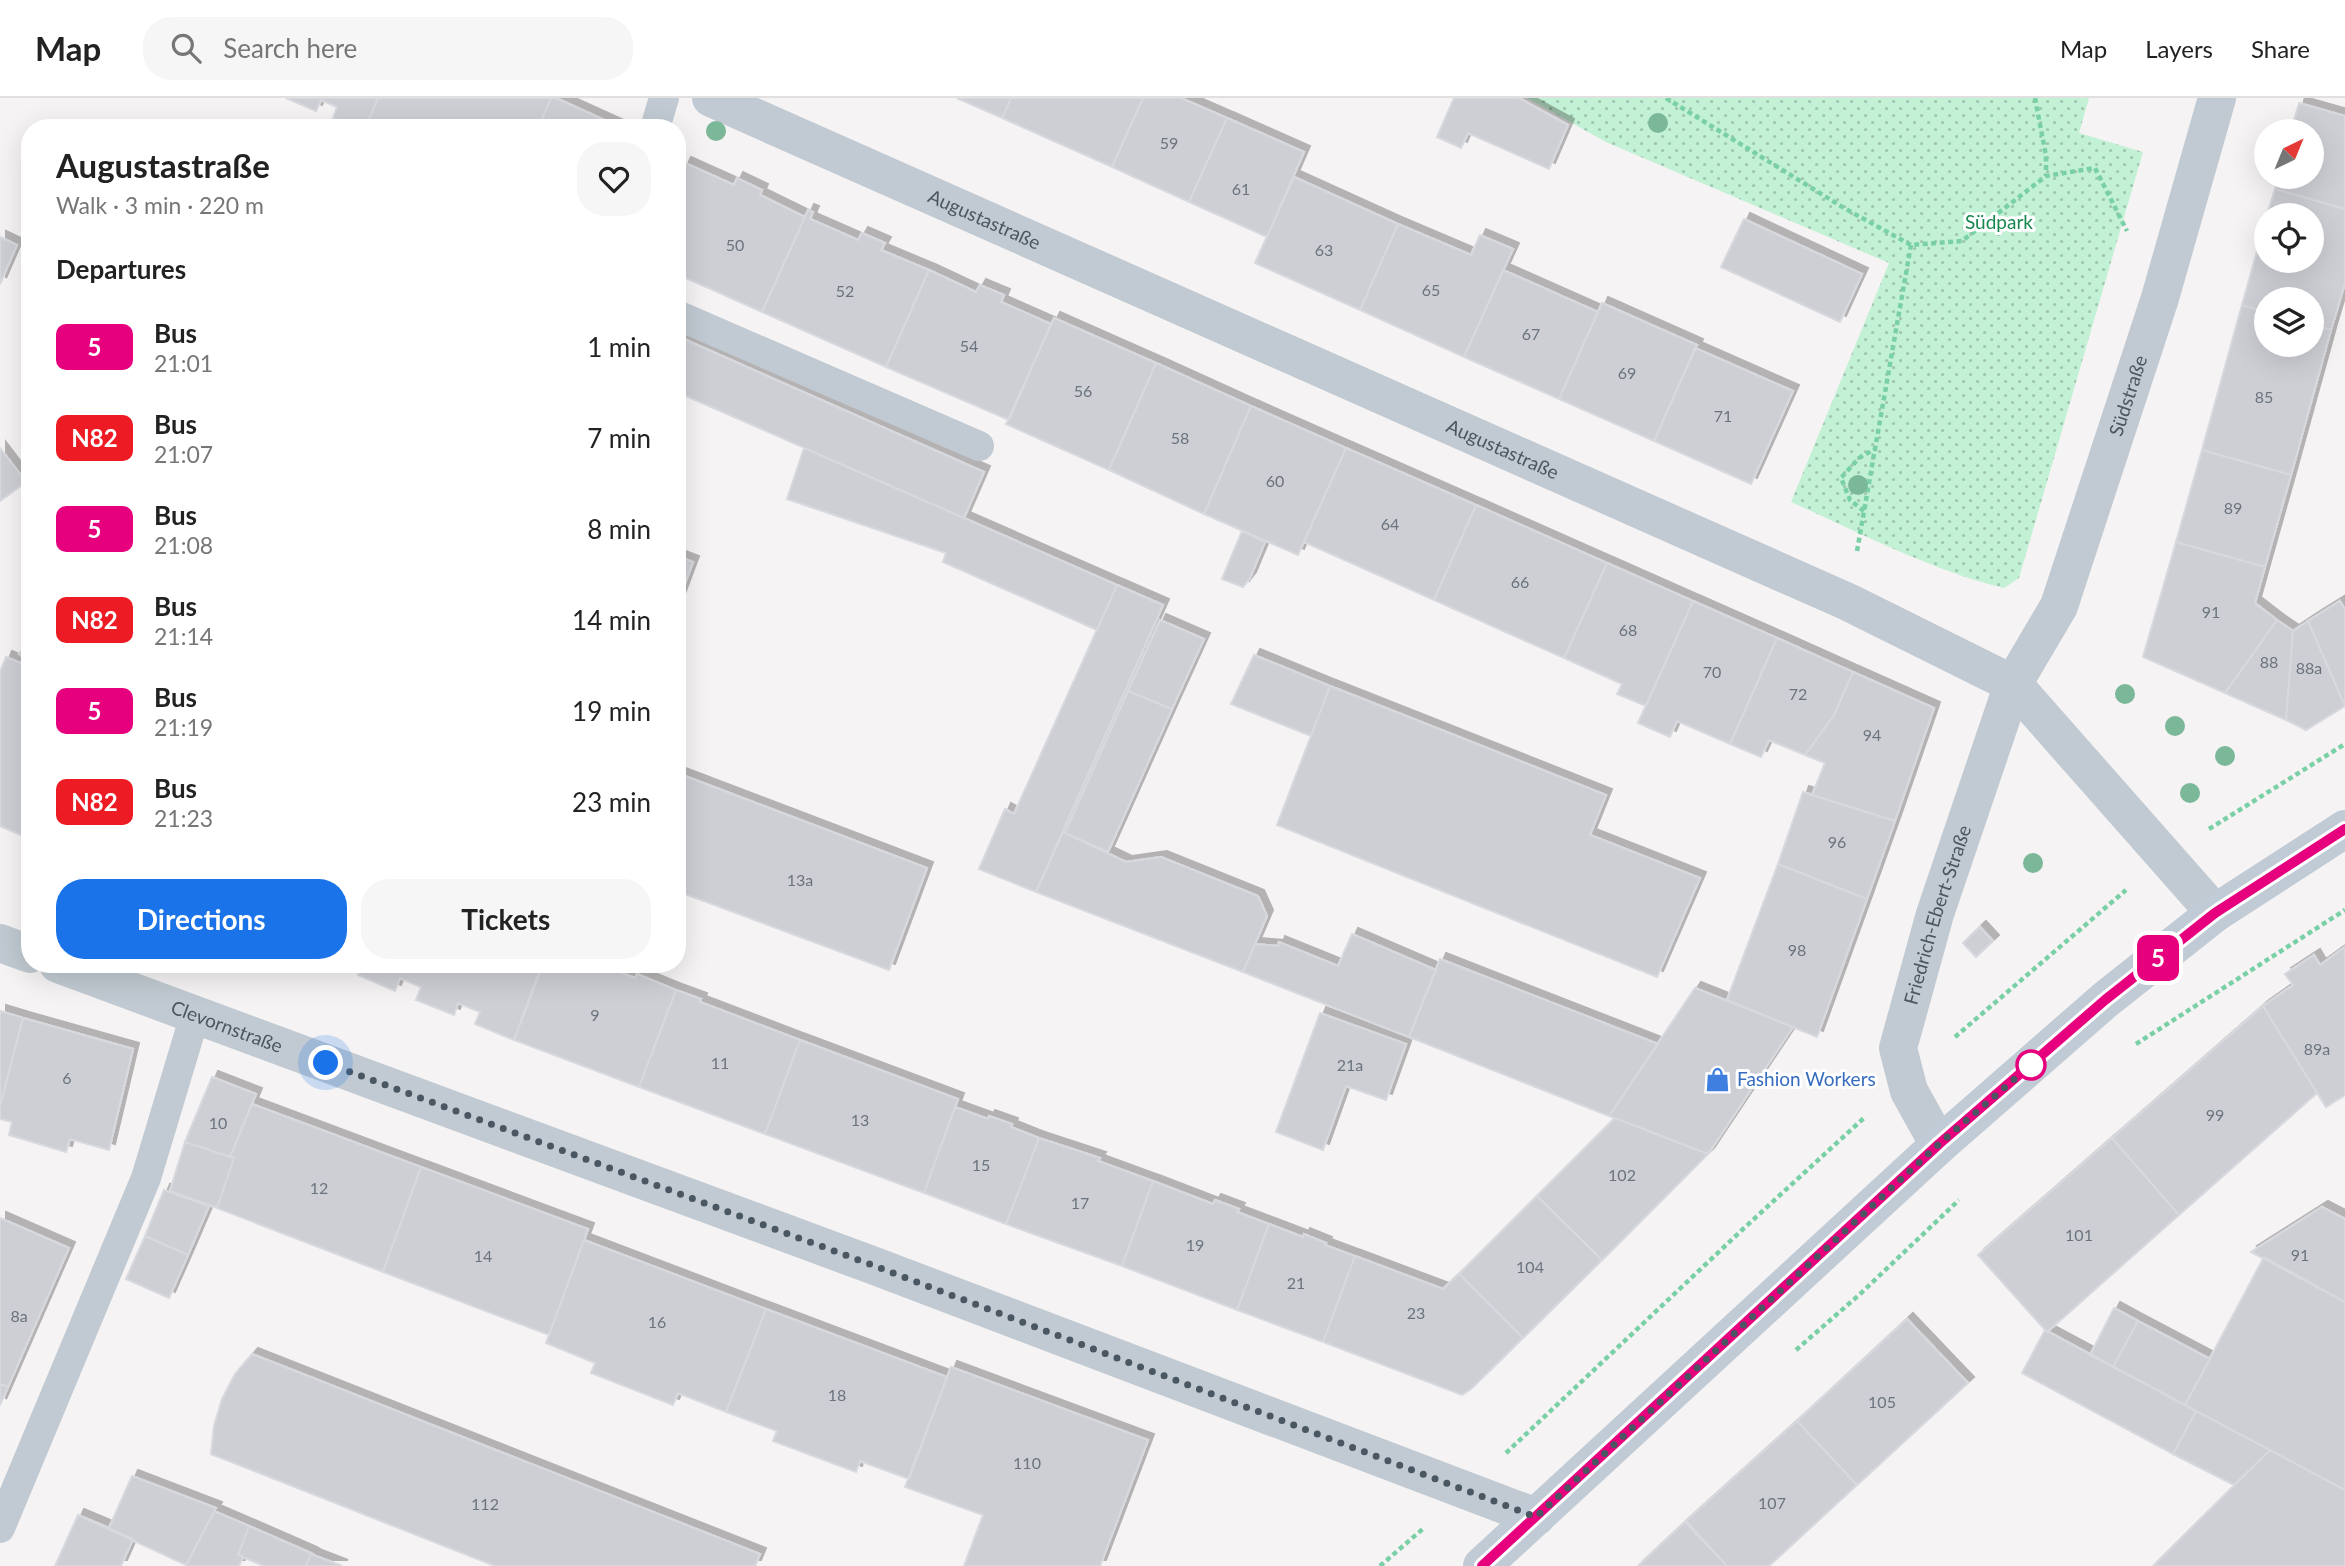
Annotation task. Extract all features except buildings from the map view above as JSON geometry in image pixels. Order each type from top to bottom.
[{"type":"street","name":"Augustastraße","points":[[711,98],[1848,602],[2013,684],[2215,913]]},
{"type":"street","name":"Südstraße","points":[[2013,684],[2059,606],[2160,298],[2217,98]]},
{"type":"street","name":"Friedrich-Ebert-Straße","points":[[1939,1144],[1909,1091],[1898,1048],[1935,914],[2013,684]]},
{"type":"street","points":[[1482,1566],[1939,1144],[2105,1000],[2215,913],[2345,829]]},
{"type":"street","points":[[0,943],[21,951]]},
{"type":"street","name":"Clevornstraße","points":[[82,973],[859,1260],[1536,1517]]},
{"type":"lane","points":[[658,119],[664,98]]},
{"type":"lane","points":[[686,319],[979,446]]},
{"type":"lane","points":[[0,1528],[146,1178],[195,1015]]},
{"type":"path","points":[[1666,98],[1844,208],[1911,245],[1962,241],[2046,176],[2095,168],[2160,298]]},
{"type":"path","points":[[2035,98],[2046,156],[2046,176]]},
{"type":"path","points":[[1848,602],[1911,245]]},
{"type":"path","points":[[1864,511],[1850,500],[1841,478],[1859,458],[1875,449]]},
{"type":"path","points":[[1380,1566],[1467,1491],[1742,1230],[1905,1080],[2164,857],[2345,744]]},
{"type":"path","points":[[2133,1046],[2345,910]]},
{"type":"path","points":[[1788,1357],[1859,1295],[1969,1191]]},
{"type":"green space","name":"Südpark","points":[[1527,98],[2089,98],[2079,133],[2143,152],[2019,578],[2004,588],[1949,571],[1791,502],[1889,263],[1606,142]]},
{"type":"bus line","name":"5","points":[[1482,1566],[1939,1144],[2105,1000],[2215,913],[2345,829]]},
{"type":"place","name":"Fashion Workers","points":[[1717,1079]]},
{"type":"route","points":[[326,1063],[872,1265],[1536,1517],[1939,1144],[2031,1065]]}]
